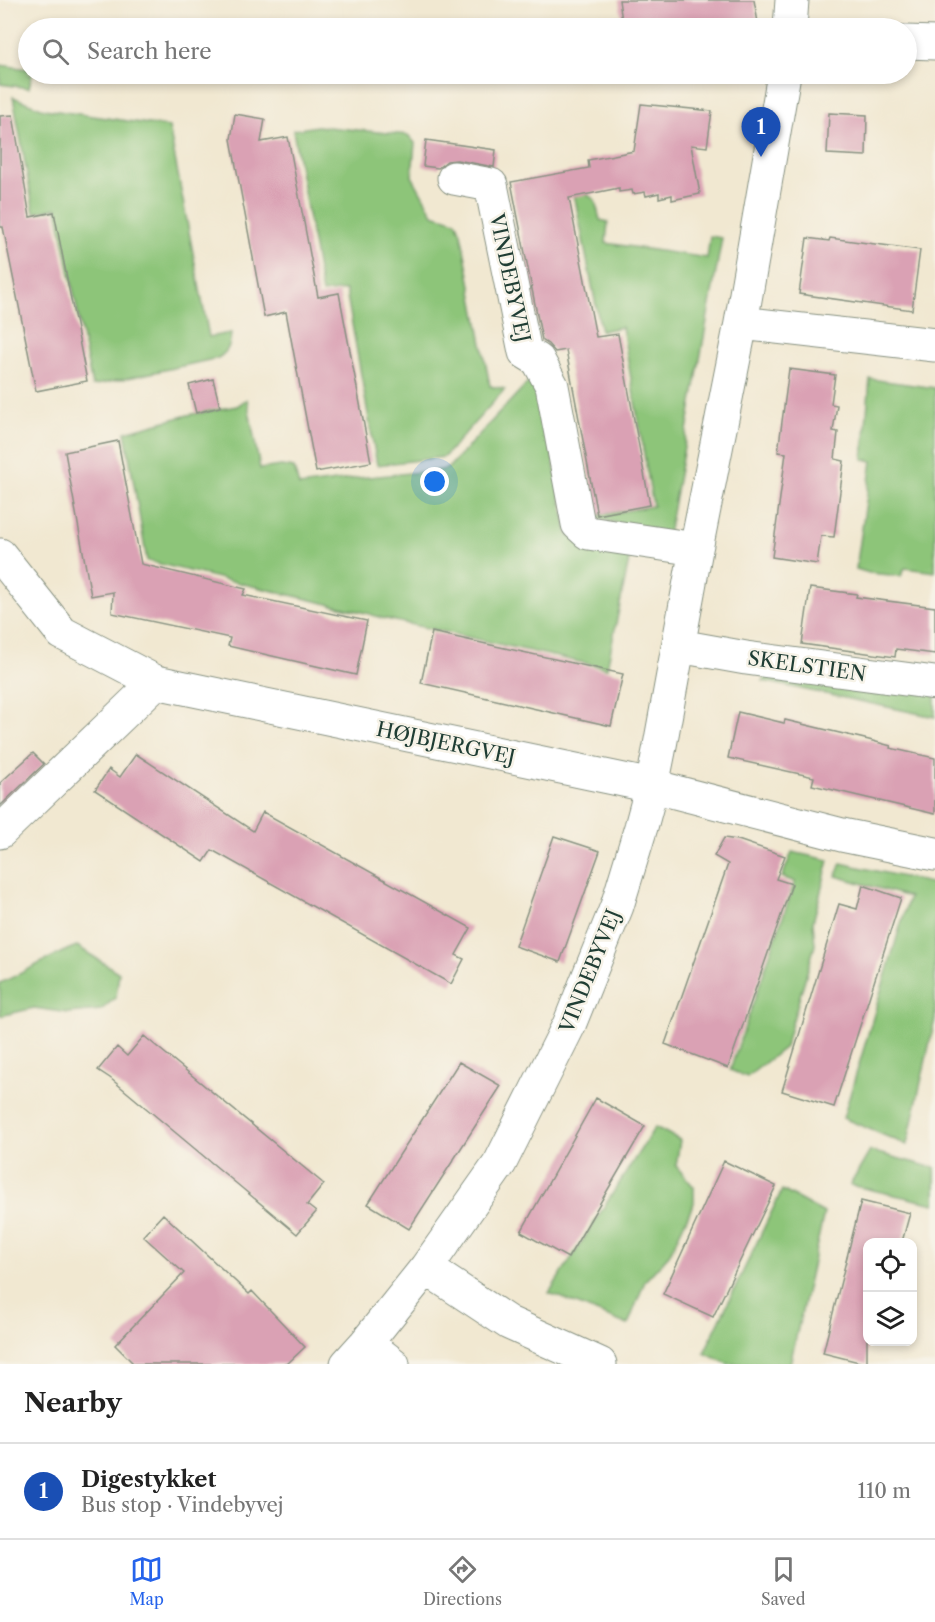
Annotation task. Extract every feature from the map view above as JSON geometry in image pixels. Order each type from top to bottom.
[{"type":"street","points":[[791,18],[792,0]]},
{"type":"street","points":[[917,42],[935,43]]},
{"type":"street","name":"VINDEBYVEJ","points":[[393,1364],[356,1354],[426,1268],[500,1163],[569,1026],[617,906],[652,786],[741,323],[782,84]]},
{"type":"street","name":"VINDEBYVEJ","points":[[454,178],[491,185],[525,352],[538,360],[552,386],[578,524],[588,533],[696,549]]},
{"type":"street","points":[[741,323],[935,345]]},
{"type":"street","name":"HØJBJERGVEJ","points":[[0,555],[62,633],[156,682],[652,786],[842,835],[935,854]]},
{"type":"street","name":"SKELSTIEN","points":[[679,645],[746,658],[935,683]]},
{"type":"street","points":[[0,832],[156,682]]},
{"type":"street","points":[[426,1268],[509,1323],[600,1364]]},
{"type":"green space","points":[[0,65],[18,68],[18,84],[30,84],[29,88],[0,84]]},
{"type":"green space","points":[[13,97],[44,109],[169,127],[209,337],[231,333],[225,353],[218,358],[92,386],[57,208],[34,213]]},
{"type":"green space","points":[[317,126],[408,135],[415,143],[412,176],[433,214],[456,221],[461,233],[490,386],[505,389],[444,457],[377,465],[346,290],[322,293],[293,130]]},
{"type":"green space","points":[[572,184],[595,200],[600,220],[608,222],[606,243],[707,258],[710,236],[722,238],[668,535],[591,517],[653,506],[622,327],[601,331]]},
{"type":"green space","points":[[870,379],[935,388],[935,572],[905,568],[901,576],[869,573],[856,569],[872,461],[863,459]]},
{"type":"green space","points":[[530,380],[539,386],[568,536],[630,555],[607,668],[382,618],[147,561],[125,432],[188,415],[237,406],[247,399],[260,469],[281,466],[294,468],[299,486],[441,470],[448,468]]},
{"type":"green space","points":[[768,669],[935,692],[935,717],[763,681]]},
{"type":"green space","points":[[792,852],[829,860],[813,922],[815,945],[785,1047],[747,1077],[730,1070],[795,882],[782,877]]},
{"type":"green space","points":[[841,863],[935,884],[935,1019],[907,1145],[843,1118],[909,897],[836,876]]},
{"type":"green space","points":[[77,946],[119,973],[116,997],[101,1010],[68,1013],[34,1008],[0,1016],[0,983]]},
{"type":"green space","points":[[655,1127],[680,1140],[676,1166],[694,1187],[694,1203],[669,1255],[645,1281],[628,1325],[549,1293]]},
{"type":"green space","points":[[870,1151],[935,1168],[935,1204],[850,1185]]},
{"type":"green space","points":[[782,1190],[824,1213],[790,1364],[728,1364],[704,1353]]},
{"type":"building","points":[[619,0],[754,0],[757,18],[622,18]]},
{"type":"building","points":[[641,104],[712,111],[707,147],[691,145],[700,194],[672,200],[672,195],[659,198],[659,193],[646,196],[645,192],[633,194],[632,190],[619,192],[619,188],[569,198],[596,337],[618,334],[650,505],[597,515],[566,350],[555,352],[542,340],[511,182],[589,168],[588,160],[634,151]]},
{"type":"building","points":[[829,113],[867,115],[866,156],[827,154]]},
{"type":"building","points":[[235,114],[265,119],[261,142],[288,137],[318,297],[339,293],[371,462],[316,472],[286,312],[264,317],[231,139]]},
{"type":"building","points":[[13,115],[30,217],[54,212],[87,381],[36,391],[3,227],[0,227],[0,116]]},
{"type":"building","points":[[426,140],[496,150],[494,167],[457,160],[447,161],[438,168],[423,166]]},
{"type":"building","points":[[807,238],[829,241],[830,238],[920,250],[912,310],[799,294]]},
{"type":"building","points":[[789,369],[835,375],[831,404],[837,405],[833,431],[838,432],[835,459],[844,461],[834,537],[821,536],[817,564],[772,557],[786,453],[778,452]]},
{"type":"building","points":[[213,379],[220,407],[196,413],[189,385]]},
{"type":"building","points":[[118,441],[141,564],[246,589],[243,595],[367,621],[356,675],[228,646],[230,638],[112,613],[113,592],[91,596],[65,452]]},
{"type":"building","points":[[810,588],[857,594],[856,597],[935,607],[935,654],[896,649],[895,657],[802,644]]},
{"type":"building","points":[[432,632],[623,674],[611,726],[421,683]]},
{"type":"building","points":[[738,712],[784,723],[785,720],[935,758],[935,814],[812,785],[814,777],[728,758]]},
{"type":"building","points":[[33,753],[44,764],[0,806],[0,783]]},
{"type":"building","points":[[136,754],[253,831],[263,812],[471,928],[456,955],[464,959],[451,984],[212,850],[204,862],[95,790],[109,769],[120,777]]},
{"type":"building","points":[[554,836],[600,851],[560,962],[515,946]]},
{"type":"building","points":[[724,838],[738,840],[785,856],[776,879],[792,884],[728,1068],[665,1044],[728,864],[714,856]]},
{"type":"building","points":[[863,885],[901,898],[834,1107],[782,1091],[839,904],[857,909]]},
{"type":"building","points":[[144,1036],[324,1184],[307,1205],[316,1212],[297,1234],[98,1070],[117,1047],[127,1056]]},
{"type":"building","points":[[459,1062],[501,1086],[409,1229],[368,1204]]},
{"type":"building","points":[[596,1098],[645,1126],[568,1258],[521,1232]]},
{"type":"building","points":[[724,1161],[776,1186],[713,1317],[663,1294]]},
{"type":"building","points":[[861,1201],[910,1213],[903,1238],[863,1238],[863,1346],[867,1346],[867,1364],[823,1353]]},
{"type":"building","points":[[163,1214],[249,1294],[252,1291],[305,1347],[287,1364],[134,1364],[115,1345],[184,1273],[143,1236]]},
{"type":"place","name":"Digestykket","points":[[761,157]]}]
